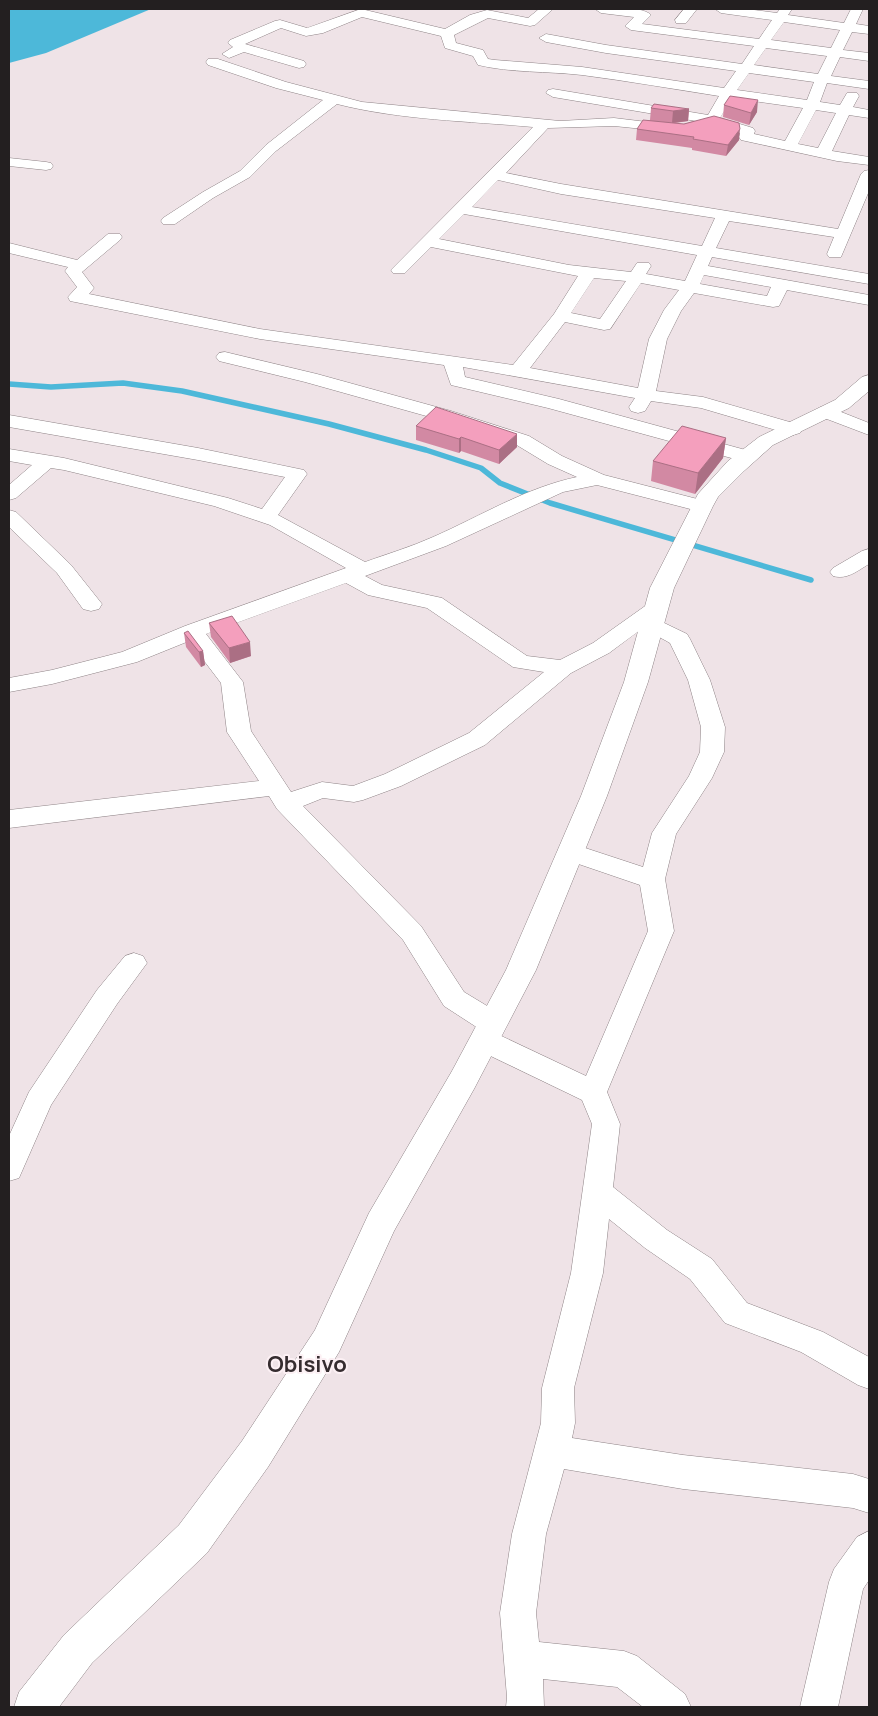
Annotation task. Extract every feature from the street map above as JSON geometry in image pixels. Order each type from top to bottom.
[{"type":"street","points":[[271,81],[299,64],[318,30],[361,11],[447,33],[475,18],[487,14],[530,22],[547,9]]},
{"type":"street","points":[[601,9],[736,26],[770,32],[801,43]]},
{"type":"street","points":[[593,21],[606,9]]},
{"type":"street","points":[[681,20],[691,9]]},
{"type":"street","points":[[721,9],[869,19]]},
{"type":"street","points":[[793,9],[819,15]]},
{"type":"street","points":[[736,26],[750,11]]},
{"type":"street","points":[[398,22],[415,13]]},
{"type":"street","points":[[711,122],[728,93],[782,13]]},
{"type":"street","points":[[527,123],[546,100],[582,71],[644,15]]},
{"type":"street","points":[[819,15],[782,72],[746,137],[823,154],[869,161]]},
{"type":"street","points":[[852,18],[869,30]]},
{"type":"street","points":[[789,147],[815,98],[822,79],[852,18]]},
{"type":"street","points":[[642,108],[700,36],[708,23]]},
{"type":"street","points":[[299,64],[243,48],[234,43],[280,24],[308,45]]},
{"type":"street","points":[[557,28],[541,40],[865,84]]},
{"type":"street","points":[[624,32],[700,36],[762,44],[801,43],[839,47],[869,44]]},
{"type":"street","points":[[447,33],[450,45],[478,53],[484,62],[522,69],[553,68],[582,71],[728,93],[771,92],[796,89],[846,110],[869,114]]},
{"type":"street","points":[[839,47],[869,57]]},
{"type":"street","points":[[243,48],[213,62],[271,81],[362,106],[544,124],[614,122],[684,129],[711,122],[753,123]]},
{"type":"street","points":[[602,123],[592,117],[632,78],[651,55]]},
{"type":"street","points":[[823,154],[852,96],[865,84],[869,64]]},
{"type":"street","points":[[737,80],[771,92],[815,98],[852,96],[869,99]]},
{"type":"street","points":[[169,221],[208,194],[245,174],[271,148],[334,99]]},
{"type":"street","points":[[546,100],[608,102],[704,118],[711,122]]},
{"type":"street","points":[[399,270],[544,124]]},
{"type":"street","points":[[9,162],[46,166]]},
{"type":"street","points":[[835,254],[869,174]]},
{"type":"street","points":[[495,175],[561,189],[842,234]]},
{"type":"street","points":[[459,209],[869,279]]},
{"type":"street","points":[[628,422],[646,395],[658,339],[673,310],[690,287],[699,270],[724,214]]},
{"type":"street","points":[[114,237],[74,271],[86,288],[76,297],[269,335],[518,371],[646,395],[703,403],[793,429]]},
{"type":"street","points":[[427,241],[569,270],[636,277],[773,302],[781,284]]},
{"type":"street","points":[[561,316],[604,325],[622,301],[656,243]]},
{"type":"street","points":[[9,248],[79,265]]},
{"type":"street","points":[[699,270],[869,300]]},
{"type":"street","points":[[518,371],[580,290],[589,272]]},
{"type":"street","points":[[225,357],[311,378],[444,415],[522,440],[555,460],[596,479],[702,506]]},
{"type":"street","points":[[452,361],[457,381],[628,422],[746,456]]},
{"type":"street","points":[[34,1707],[78,1649],[193,1539],[255,1454],[327,1341],[381,1224],[521,970],[594,796],[636,682],[662,588],[682,543],[709,494],[746,456],[766,441],[842,404],[869,381]]},
{"type":"street","points":[[826,412],[869,429]]},
{"type":"street","points":[[9,421],[189,452],[296,474],[266,517]]},
{"type":"street","points":[[9,454],[33,426]]},
{"type":"street","points":[[9,454],[47,461],[221,502],[277,521],[356,572],[375,590],[434,603],[521,662],[563,668]]},
{"type":"street","points":[[9,494],[47,461]]},
{"type":"street","points":[[9,685],[129,657],[193,631],[440,542],[558,487],[596,479]]},
{"type":"street","points":[[9,516],[64,569],[91,604]]},
{"type":"street","points":[[840,572],[869,555]]},
{"type":"street","points":[[9,819],[322,790],[354,794],[393,780],[477,739],[563,668],[654,617]]},
{"type":"street","points":[[593,1092],[661,932],[652,879],[664,833],[700,778],[712,752],[714,727],[699,680],[679,639],[654,617]]},
{"type":"street","points":[[193,631],[232,682],[239,732],[281,795],[412,933],[454,998],[488,1031],[593,1092],[606,1124],[587,1273],[558,1388],[558,1423],[529,1534],[518,1613],[526,1697],[525,1707]]},
{"type":"street","points":[[570,852],[652,879]]},
{"type":"street","points":[[9,1168],[39,1100],[107,998],[134,963]]},
{"type":"street","points":[[597,1192],[656,1239],[701,1269],[736,1313],[812,1342],[869,1374]]},
{"type":"street","points":[[552,1451],[683,1472],[853,1491],[869,1496]]},
{"type":"street","points":[[819,1707],[847,1582],[869,1549]]},
{"type":"street","points":[[521,1659],[624,1669],[672,1707]]},
{"type":"water","points":[[9,9],[151,9],[46,53],[9,63]]},
{"type":"building","points":[[730,96],[758,100],[751,113],[724,105]]},
{"type":"building","points":[[654,104],[689,109],[673,111],[651,108]]},
{"type":"building","points":[[714,116],[739,123],[740,129],[728,145],[693,139],[694,137],[637,129],[643,120],[684,124]]},
{"type":"building","points":[[436,407],[517,434],[499,450],[461,437],[459,439],[416,426]]},
{"type":"building","points":[[682,426],[726,438],[698,473],[653,461]]},
{"type":"building","points":[[232,616],[250,642],[229,648],[209,623]]},
{"type":"building","points":[[188,631],[203,651],[199,652],[184,633]]},
{"type":"waterway","points":[[9,384],[51,387],[123,383],[182,391],[329,424],[426,450],[481,468],[500,483],[550,503],[811,580]]},
{"type":"district","name":"Obisivo","points":[[307,1364]]}]
